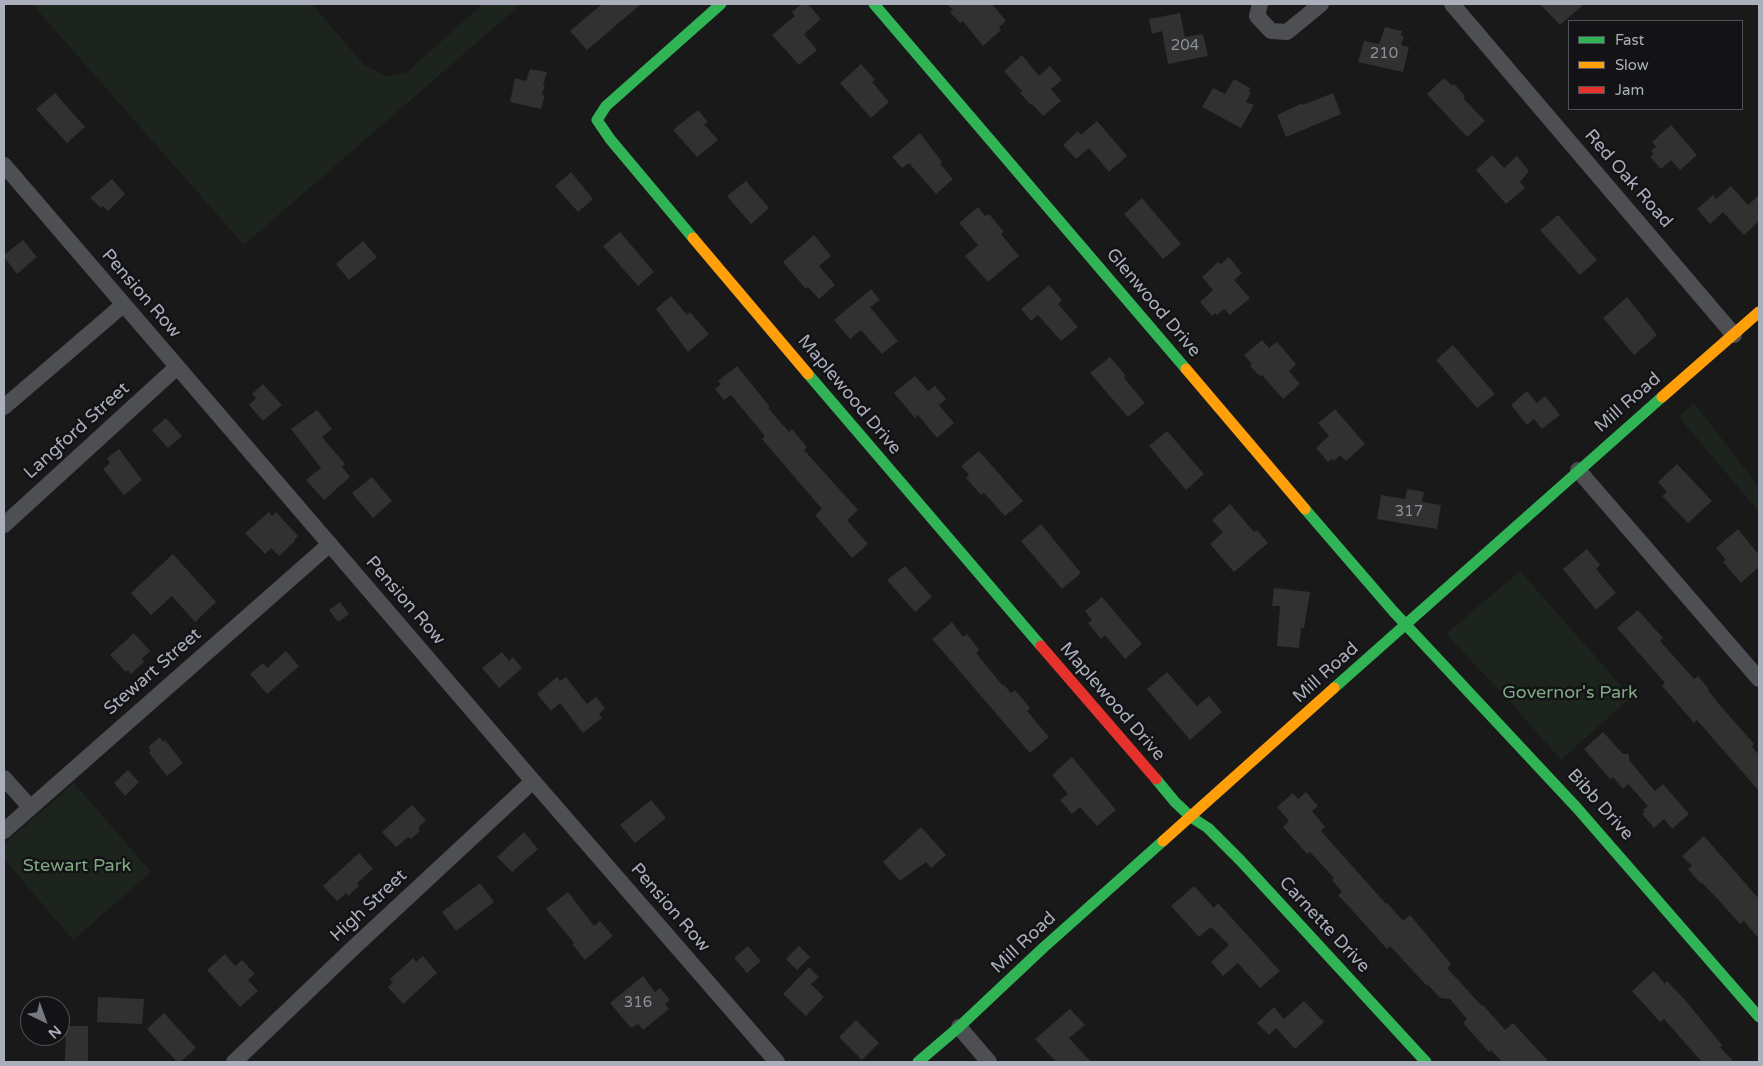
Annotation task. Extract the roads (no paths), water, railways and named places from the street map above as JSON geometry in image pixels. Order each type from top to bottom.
[{"type":"street","name":"Maplewood Drive","points":[[721,4],[606,106],[597,120],[610,139],[832,402],[1127,747],[1175,802],[1191,817]]},
{"type":"street","name":"Glenwood Drive","points":[[874,4],[1301,506],[1406,625]]},
{"type":"street","points":[[1260,4],[1257,16],[1270,32],[1287,32],[1321,4]]},
{"type":"street","name":"Red Oak Road","points":[[1452,4],[1734,335]]},
{"type":"street","name":"Pension Row","points":[[4,165],[777,1062]]},
{"type":"street","points":[[4,407],[123,305]]},
{"type":"street","name":"Mill Road","points":[[918,1062],[1578,470],[1759,312]]},
{"type":"street","name":"Langford Street","points":[[4,525],[177,367]]},
{"type":"street","points":[[1578,470],[1759,679]]},
{"type":"street","name":"Stewart Street","points":[[4,831],[330,544]]},
{"type":"street","name":"Bibb Drive","points":[[1406,625],[1577,808],[1759,1017]]},
{"type":"street","points":[[4,778],[30,807]]},
{"type":"street","name":"High Street","points":[[234,1062],[533,780]]},
{"type":"street","name":"Carnette Drive","points":[[1191,817],[1208,828],[1240,860],[1426,1062]]},
{"type":"street","points":[[959,1027],[989,1062]]},
{"type":"park label","name":"Governor's Park","points":[[1570,693]]},
{"type":"park label","name":"Stewart Park","points":[[77,866]]}]
